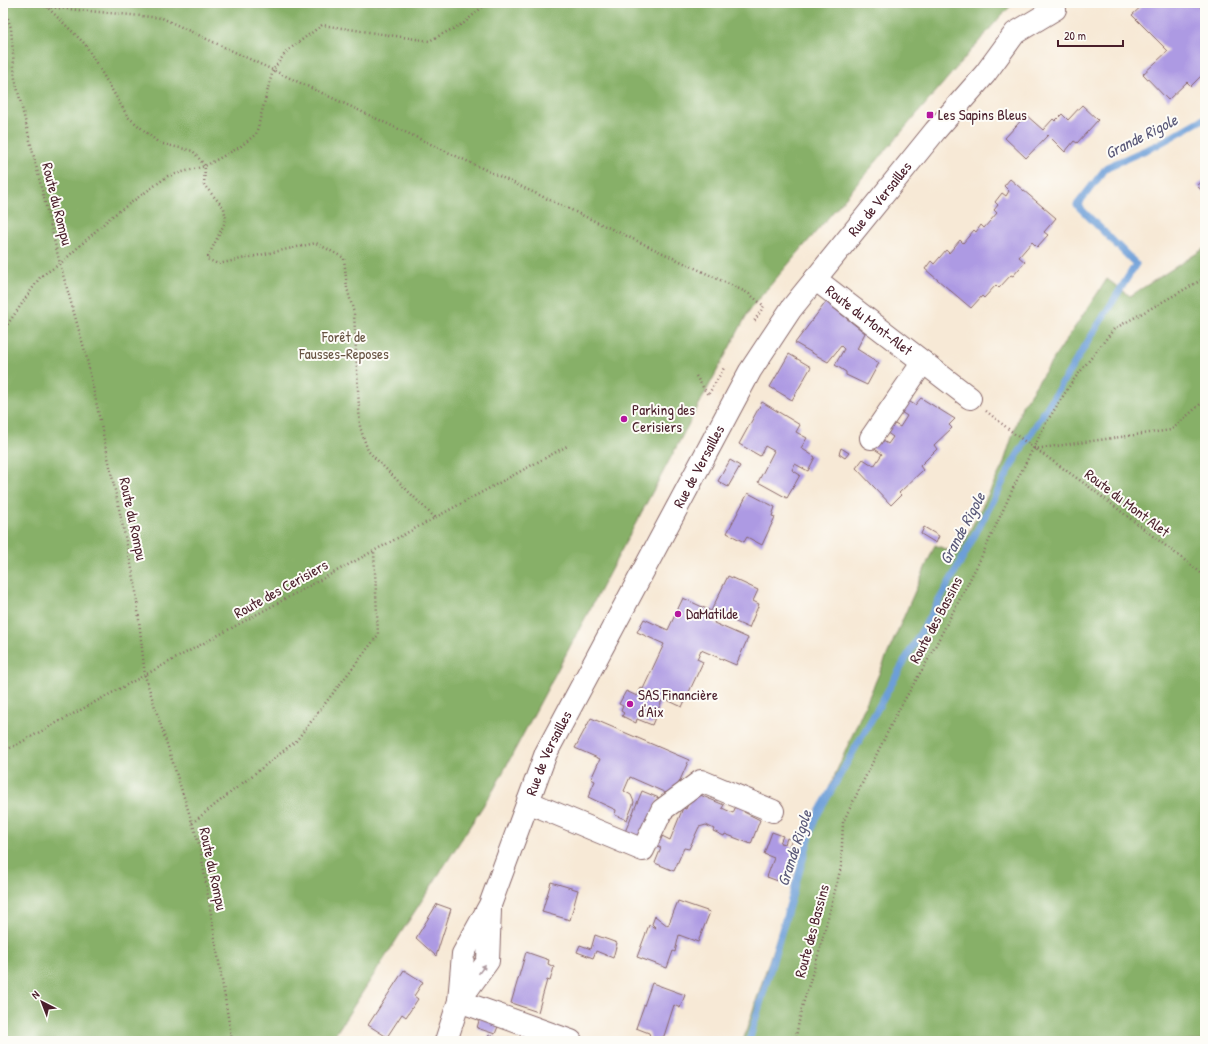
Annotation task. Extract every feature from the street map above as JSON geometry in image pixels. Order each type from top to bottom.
[{"type":"main road","name":"Rue de Versailles","points":[[446,1041],[459,1001],[488,961],[490,905],[546,753],[750,371],[791,309],[935,131],[985,74],[1015,33],[1058,6]]},
{"type":"main road","name":"Route du Mont-Alet","points":[[815,279],[970,398]]},
{"type":"main road","name":"Route du Mont-Alet","points":[[871,438],[922,362]]},
{"type":"main road","points":[[528,802],[643,850],[662,810],[701,781],[773,811]]},
{"type":"main road","points":[[459,1001],[571,1041]]},
{"type":"path","name":"Route du Rompu","points":[[3,3],[11,28],[15,79],[60,264],[86,355],[135,583],[145,676],[200,847],[232,1041]]},
{"type":"path","points":[[34,3],[47,7],[162,18],[748,293],[764,306],[752,325]]},
{"type":"path","points":[[3,331],[41,276],[60,264],[111,217],[168,176],[205,166],[240,147],[256,134],[273,70],[287,51],[322,25],[429,41],[464,23],[487,3]]},
{"type":"path","points":[[47,7],[84,44],[128,117],[159,143],[192,151],[205,166],[204,185],[224,208],[226,220],[207,259],[218,264],[316,243],[344,258],[347,288],[354,313],[360,427],[368,451],[436,519]]},
{"type":"path","name":"Route des Bassins","points":[[796,1041],[802,1007],[819,952],[841,867],[843,822],[898,711],[930,656],[979,562],[1016,482],[1046,423],[1072,382],[1114,329],[1205,278]]},
{"type":"path","points":[[696,376],[708,395],[728,362]]},
{"type":"path","name":"Route du Mont Alet","points":[[970,398],[1016,436],[1088,486],[1205,576]]},
{"type":"path","points":[[1034,449],[1171,430],[1205,400]]},
{"type":"path","name":"Route des Cerisiers","points":[[3,752],[436,519],[569,445]]},
{"type":"path","points":[[192,823],[296,741],[378,635],[374,551]]},
{"type":"green space","name":"Forêt de Fausses-Reposes","points":[[3,3],[1014,3],[999,18],[750,309],[494,789],[331,1041],[3,1041]]},
{"type":"green space","points":[[1205,248],[1205,1041],[743,1041],[814,823],[935,545],[958,554],[1003,465],[1022,406],[1107,279],[1130,296]]},
{"type":"building","points":[[1145,3],[1196,3],[1205,12],[1205,72],[1191,86],[1187,82],[1168,100],[1143,74],[1168,51],[1132,15]]},
{"type":"building","points":[[1082,105],[1098,120],[1077,143],[1074,141],[1065,152],[1048,135],[1026,158],[1005,138],[1026,115],[1043,130],[1053,119],[1055,121],[1062,114],[1068,120]]},
{"type":"building","points":[[1010,179],[1056,218],[1044,232],[1048,235],[1037,247],[1032,242],[1019,257],[1025,262],[1013,276],[1011,275],[999,288],[996,285],[984,298],[982,296],[971,308],[925,269],[931,261],[934,264],[946,250],[949,253],[960,240],[963,243],[974,230],[976,232],[981,225],[984,228],[997,213],[994,210],[998,205],[995,202],[1002,193],[1006,196],[1009,191],[1004,186]]},
{"type":"building","points":[[1205,179],[1205,193],[1197,186]]},
{"type":"building","points":[[826,302],[865,333],[857,349],[879,363],[867,385],[846,375],[846,372],[835,365],[844,349],[841,346],[828,362],[795,343]]},
{"type":"building","points":[[789,354],[811,367],[792,400],[770,387]]},
{"type":"building","points":[[902,397],[915,405],[921,398],[955,419],[949,425],[952,428],[934,445],[937,449],[920,466],[923,470],[899,493],[901,495],[891,505],[856,468],[863,459],[874,466],[882,454],[870,446],[877,437],[888,444],[893,437],[882,429],[888,420],[900,427],[907,416],[895,408]]},
{"type":"building","points":[[762,402],[800,425],[796,432],[807,438],[801,448],[815,457],[808,471],[795,464],[792,470],[800,475],[787,498],[758,482],[774,451],[765,446],[760,456],[739,444]]},
{"type":"building","points":[[841,448],[849,453],[845,458],[839,454]]},
{"type":"building","points":[[730,460],[740,466],[728,487],[718,481]]},
{"type":"building","points":[[748,493],[775,507],[772,516],[775,517],[762,545],[747,537],[744,542],[727,533]]},
{"type":"building","points":[[924,527],[939,536],[936,543],[921,534]]},
{"type":"building","points":[[728,576],[758,590],[753,601],[759,604],[749,628],[718,614],[714,623],[748,638],[736,665],[701,650],[697,659],[703,662],[682,707],[663,698],[652,725],[637,719],[636,723],[622,716],[624,713],[621,711],[623,706],[619,704],[626,691],[637,696],[641,688],[643,689],[664,644],[637,632],[644,619],[668,630],[683,598],[711,611]]},
{"type":"building","points":[[591,718],[689,760],[673,796],[630,777],[624,791],[631,795],[634,802],[627,820],[615,815],[616,810],[588,797],[595,781],[591,779],[600,759],[575,748]]},
{"type":"building","points":[[642,791],[659,798],[639,846],[622,839]]},
{"type":"building","points":[[693,792],[724,805],[722,808],[733,813],[738,801],[747,805],[744,812],[760,820],[751,844],[725,834],[724,836],[713,831],[714,829],[706,825],[699,827],[689,849],[684,848],[674,871],[655,863],[661,848],[654,844],[658,834],[670,840],[683,808],[686,809]]},
{"type":"building","points":[[772,832],[783,836],[780,843],[785,844],[787,838],[792,840],[789,846],[799,850],[786,884],[767,877],[774,858],[764,854]]},
{"type":"building","points":[[551,882],[578,890],[570,920],[542,912]]},
{"type":"building","points":[[678,901],[710,912],[698,942],[679,935],[675,952],[673,951],[667,968],[637,957],[649,925],[656,928],[652,924],[655,916],[668,926]]},
{"type":"building","points":[[437,904],[451,909],[436,956],[416,938]]},
{"type":"building","points":[[595,935],[617,943],[613,958],[596,951],[593,958],[577,952],[580,945],[591,949]]},
{"type":"building","points":[[526,952],[549,960],[548,964],[554,967],[550,981],[547,980],[538,1012],[511,1003]]},
{"type":"building","points":[[404,970],[423,982],[414,996],[418,999],[406,1017],[402,1014],[387,1037],[368,1025]]},
{"type":"building","points":[[652,983],[685,995],[680,1008],[674,1005],[664,1036],[657,1041],[651,1039],[649,1033],[636,1028]]},
{"type":"building","points":[[480,1017],[499,1024],[495,1034],[477,1028]]},
{"type":"building","points":[[489,1035],[505,1041],[487,1041]]},
{"type":"waterway","name":"Grande Rigole","points":[[749,1041],[815,819],[954,574],[1015,459],[1136,264],[1077,205],[1107,167],[1157,145],[1205,118]]},
{"type":"place","name":"Les Sapins Bleus","points":[[930,115]]},
{"type":"place","name":"Parking des Cerisiers","points":[[624,419]]},
{"type":"place","name":"DaMatilde","points":[[678,614]]},
{"type":"place","name":"SAS Financière d'Aix","points":[[630,704]]}]
